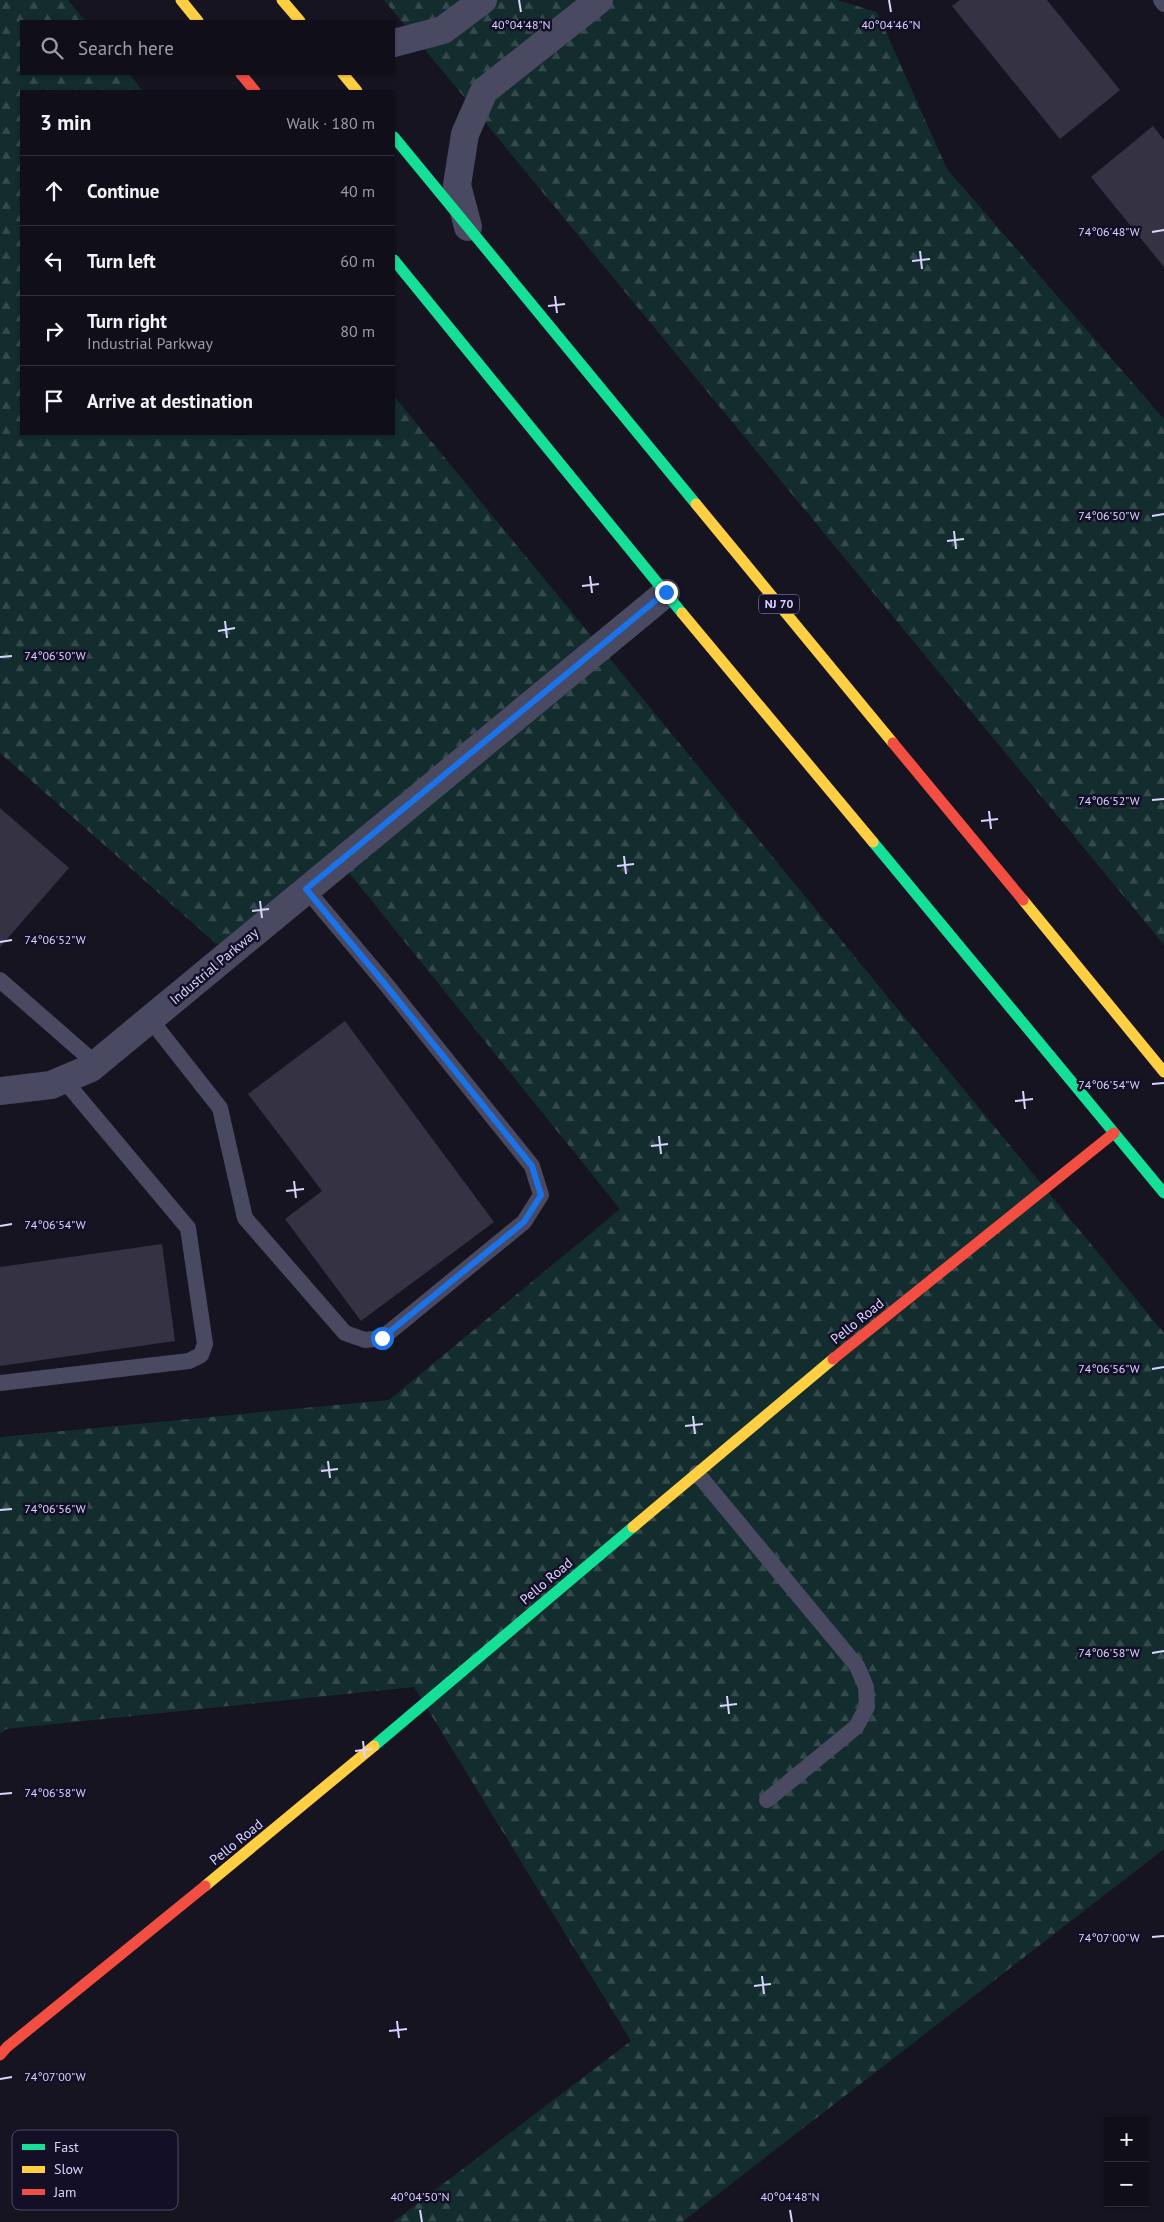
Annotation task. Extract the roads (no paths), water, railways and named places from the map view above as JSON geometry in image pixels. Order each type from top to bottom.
[{"type":"main road","points":[[181,0],[197,20]]},
{"type":"main road","points":[[282,0],[299,20]]},
{"type":"main road","points":[[242,75],[255,90]]},
{"type":"main road","points":[[343,75],[356,90]]},
{"type":"main road","name":"NJ 70","points":[[395,138],[1164,1072]]},
{"type":"main road","points":[[395,261],[666,592],[1164,1193]]},
{"type":"main road","name":"Pello Road","points":[[0,2055],[7,2047],[267,1836],[828,1363],[1114,1133]]},
{"type":"street","points":[[395,43],[443,30],[484,0]]},
{"type":"street","points":[[468,228],[457,185],[465,134],[484,91],[599,0]]},
{"type":"street","name":"Industrial Parkway","points":[[0,1091],[52,1086],[96,1064],[666,592]]},
{"type":"lane","points":[[1160,0],[1164,4]]},
{"type":"lane","points":[[150,1019],[220,1108],[245,1218],[345,1333],[364,1340],[382,1338],[524,1222],[541,1195],[532,1166],[306,889]]},
{"type":"lane","points":[[0,980],[96,1064]]},
{"type":"lane","points":[[0,1383],[189,1361],[201,1355],[205,1344],[188,1228],[64,1080]]},
{"type":"lane","points":[[697,1473],[858,1666],[866,1688],[867,1707],[856,1727],[767,1800]]}]
